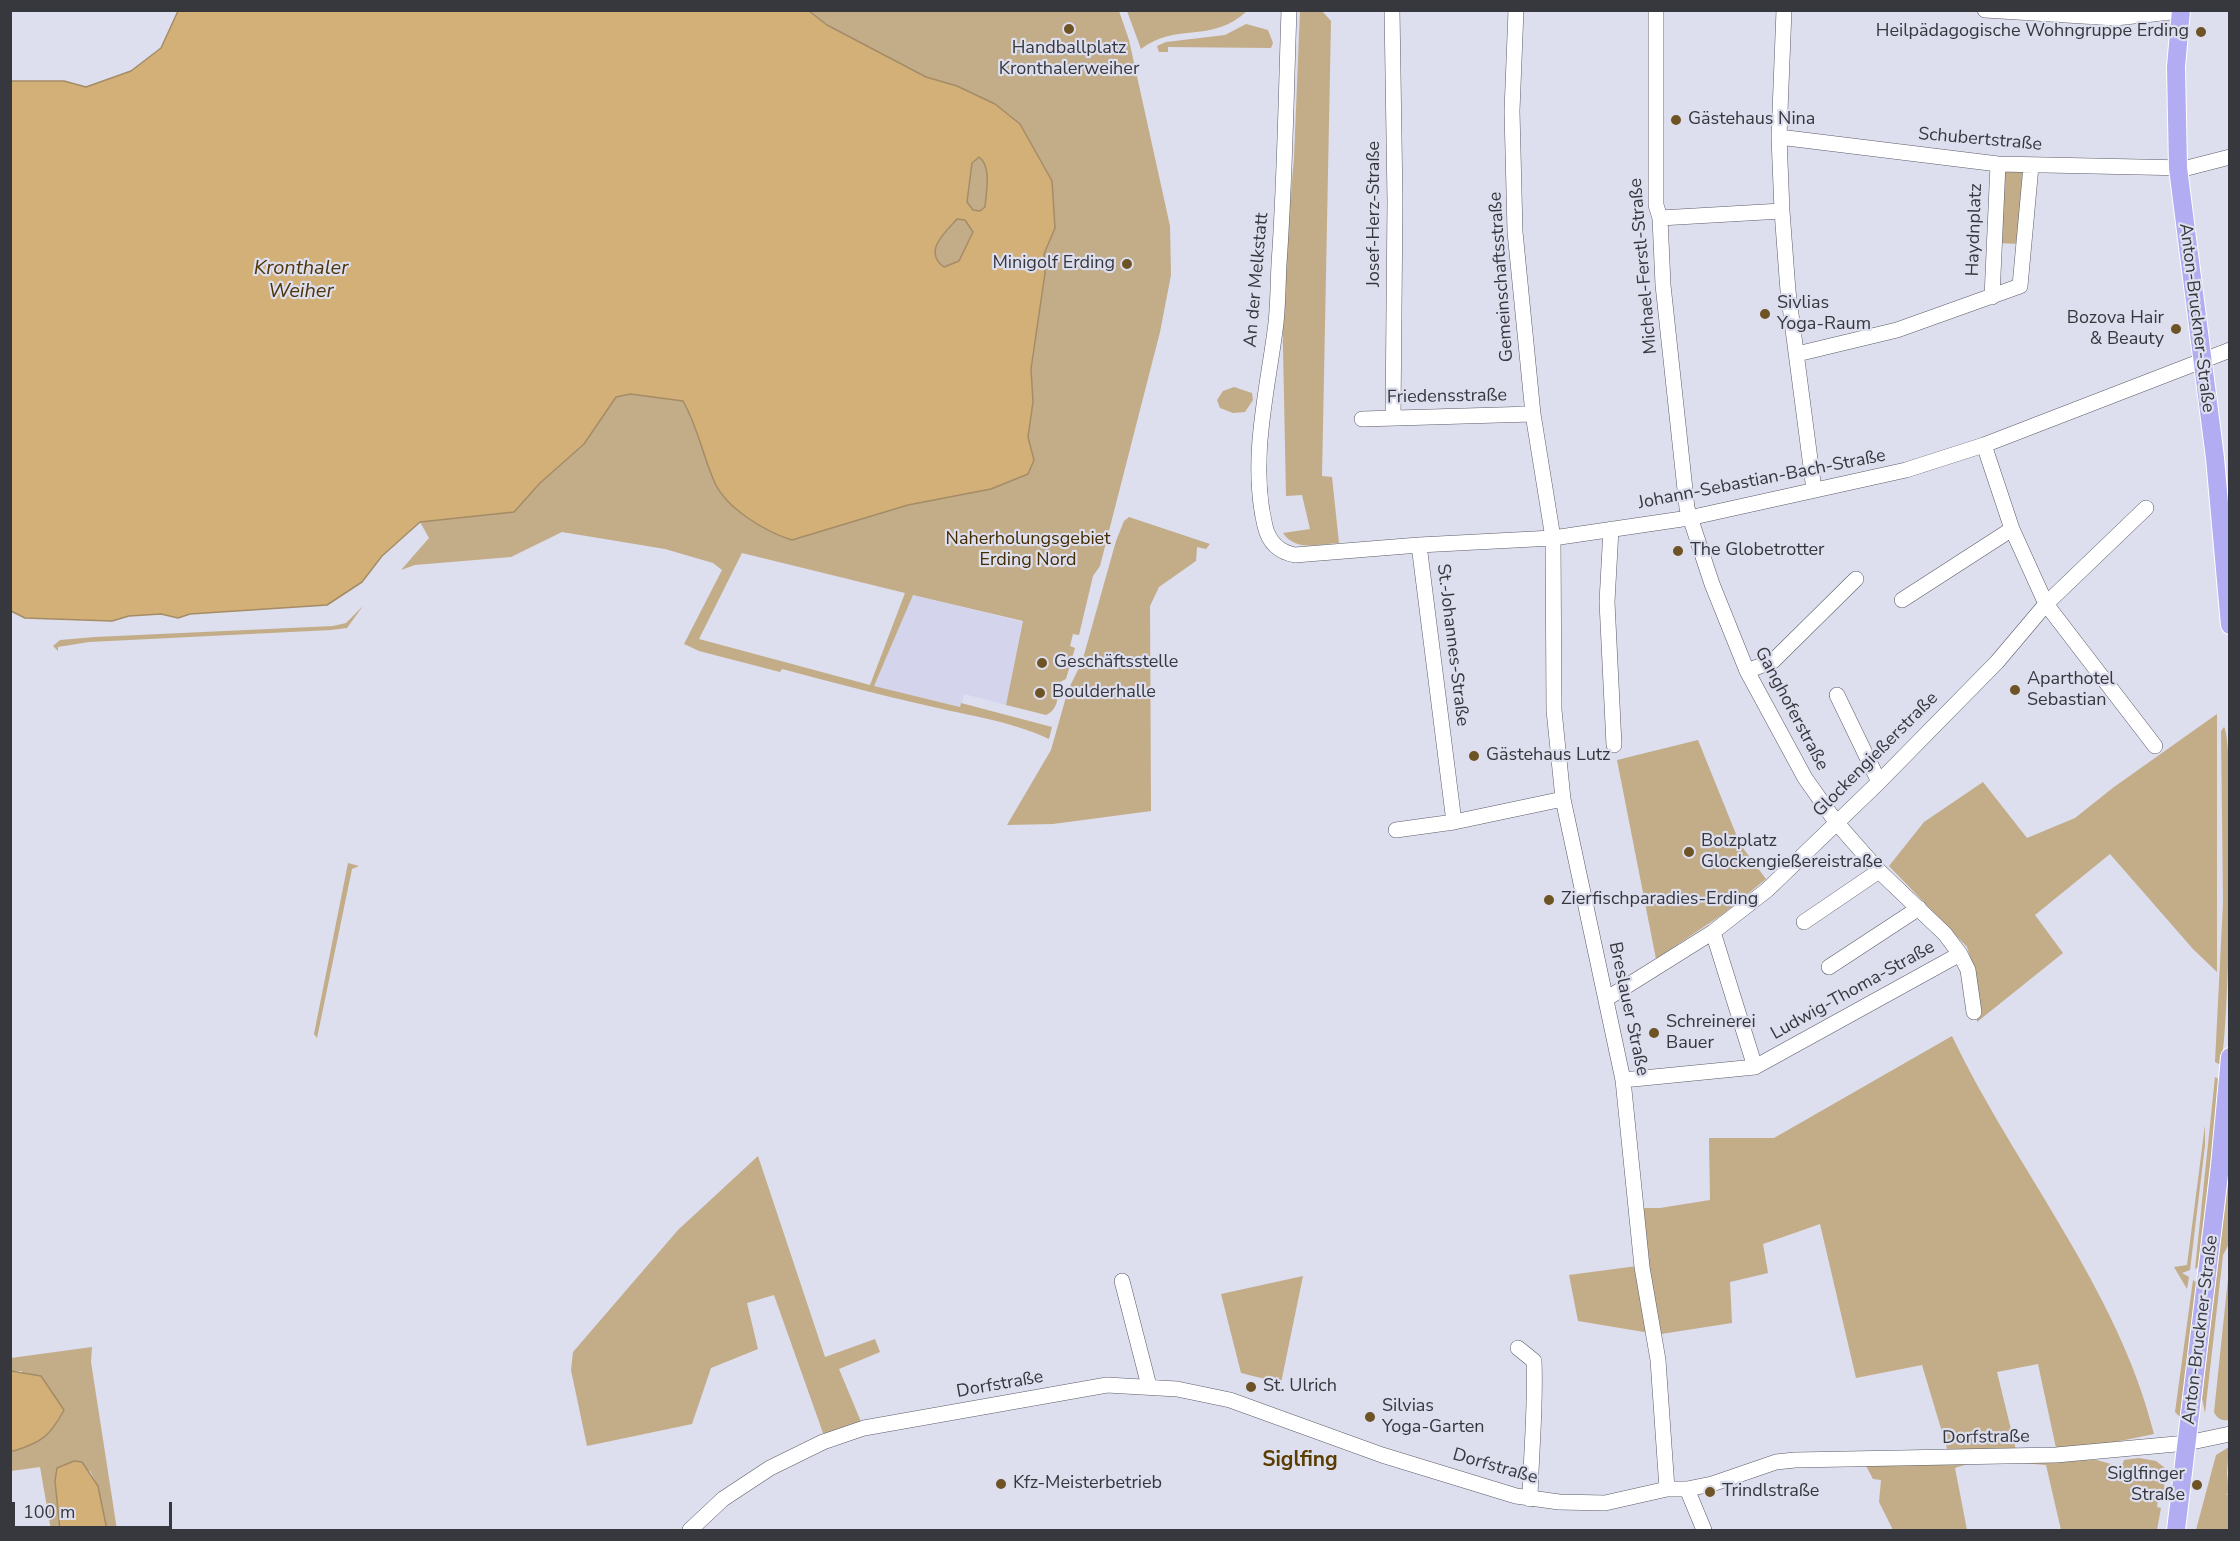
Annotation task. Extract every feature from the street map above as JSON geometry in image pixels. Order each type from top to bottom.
[{"type":"main road","name":"Anton-Bruckner-Straße","points":[[2181,11],[2176,67],[2178,168],[2215,458],[2229,626]]},
{"type":"main road","name":"Anton-Bruckner-Straße","points":[[2176,1530],[2229,1057]]},
{"type":"street","name":"An der Melkstatt","points":[[1277,548],[1270,540],[1264,524],[1260,463],[1262,408],[1276,323],[1289,10]]},
{"type":"street","name":"Josef-Herz-Straße","points":[[1392,10],[1395,201],[1393,418]]},
{"type":"street","name":"Gemeinschaftsstraße","points":[[1516,10],[1512,111],[1515,232],[1533,414],[1553,538]]},
{"type":"street","name":"Michael-Ferstl-Straße","points":[[1656,10],[1656,204],[1660,218],[1663,285],[1689,518]]},
{"type":"street","points":[[1784,10],[1779,137],[1782,211],[1814,490]]},
{"type":"street","points":[[1985,10],[2047,16],[2115,18],[2181,11]]},
{"type":"street","name":"Schubertstraße","points":[[1779,137],[2031,166],[2178,168],[2229,157]]},
{"type":"street","name":"Haydnplatz","points":[[1992,297],[1998,164]]},
{"type":"street","points":[[1797,354],[1897,330],[2020,286],[2031,166]]},
{"type":"street","points":[[1660,218],[1782,211]]},
{"type":"street","name":"Johann-Sebastian-Bach-Straße","points":[[1277,548],[1295,555],[1419,545],[1553,538],[1689,518],[1906,470],[1984,445],[2229,350]]},
{"type":"street","name":"Friedensstraße","points":[[1362,419],[1533,414]]},
{"type":"street","points":[[1984,445],[2012,530],[2046,604],[2155,746]]},
{"type":"street","name":"Glockengießerstraße","points":[[1606,999],[1713,932],[1767,890],[1879,782],[1991,668],[2046,604],[2146,508]]},
{"type":"street","name":"Ganghoferstraße","points":[[1689,518],[1712,584],[1747,671],[1792,758],[1836,822],[1879,871],[1945,934],[1960,954],[1968,970],[1974,1012]]},
{"type":"street","points":[[1611,529],[1606,602],[1614,745]]},
{"type":"street","points":[[1902,600],[2012,530]]},
{"type":"street","name":"Breslauer Straße","points":[[1553,538],[1554,710],[1563,799],[1623,1080],[1642,1267],[1657,1352],[1667,1488]]},
{"type":"street","name":"St.-Johannes-Straße","points":[[1419,545],[1454,822]]},
{"type":"street","points":[[1747,671],[1773,661],[1856,579]]},
{"type":"street","points":[[1838,695],[1879,782]]},
{"type":"street","points":[[1396,830],[1454,822],[1563,799]]},
{"type":"street","points":[[1804,922],[1879,871]]},
{"type":"street","points":[[1829,967],[1919,908]]},
{"type":"street","points":[[1713,932],[1755,1067]]},
{"type":"street","name":"Ludwig-Thoma-Straße","points":[[1623,1080],[1755,1067],[1960,954]]},
{"type":"street","points":[[1122,1281],[1149,1386]]},
{"type":"street","points":[[1518,1348],[1534,1361],[1535,1397],[1531,1418],[1530,1499]]},
{"type":"street","name":"Dorfstraße","points":[[690,1530],[714,1506],[770,1468],[823,1442],[864,1428],[1107,1385],[1149,1386],[1230,1400],[1382,1455],[1530,1499],[1576,1503],[1605,1503],[1667,1488],[1687,1489],[1712,1484],[1776,1462],[1795,1460],[2056,1455],[2187,1443]]},
{"type":"street","points":[[2187,1443],[2229,1434]]},
{"type":"street","points":[[1687,1489],[1704,1530]]},
{"type":"shaded area","points":[[913,595],[1023,622],[1006,705],[964,694],[961,707],[873,686]]},
{"type":"green space","points":[[1127,10],[1247,11],[1221,27],[1167,36],[1141,49]]},
{"type":"green space","name":"Naherholungsgebiet Erding Nord","points":[[809,11],[1119,11],[1129,40],[1170,226],[1171,275],[1160,332],[1100,566],[1093,576],[1079,635],[1073,634],[1070,646],[1075,648],[1066,679],[1060,682],[1056,705],[1046,715],[1006,705],[1023,621],[913,595],[874,686],[960,707],[961,703],[1052,727],[1049,739],[1005,723],[782,669],[780,672],[699,651],[684,644],[722,570],[713,563],[665,549],[562,532],[511,557],[415,565],[401,570],[429,538],[420,522],[514,511],[540,483],[584,444],[616,397],[630,394],[683,401],[696,423],[709,467],[908,505],[991,489],[1028,474],[1034,460],[1028,437],[1033,402],[1031,369],[1045,273],[1044,254],[1050,241],[1054,206],[1051,194],[1052,181],[1020,124],[957,86],[926,77],[827,25]],"holes":[[[742,553],[905,593],[870,685],[699,639]]]},
{"type":"green space","points":[[1300,11],[1322,11],[1331,21],[1322,476],[1332,477],[1339,543],[1308,546],[1294,543],[1283,533],[1310,529],[1302,495],[1286,496],[1282,298],[1294,158]]},
{"type":"green space","points":[[1246,24],[1268,30],[1273,43],[1271,48],[1168,47],[1168,52],[1159,52],[1157,46],[1166,42],[1225,35]]},
{"type":"green space","points":[[979,157],[987,173],[985,207],[980,211],[973,210],[967,202],[972,163]]},
{"type":"green space","points":[[2004,169],[2025,172],[2020,244],[1998,243]]},
{"type":"green space","points":[[957,219],[965,220],[973,232],[959,261],[944,267],[935,255],[936,249],[942,237]]},
{"type":"green space","points":[[1234,387],[1252,393],[1253,400],[1245,412],[1233,413],[1220,408],[1217,400],[1223,391]]},
{"type":"green space","points":[[1129,517],[1210,544],[1206,549],[1197,547],[1196,561],[1159,587],[1150,606],[1151,811],[1053,824],[1007,825],[1051,750],[1068,690],[1082,662],[1116,541],[1124,521]]},
{"type":"green space","points":[[363,606],[347,628],[89,642],[58,647],[58,651],[53,646],[60,640],[95,637],[333,626],[346,623]]},
{"type":"green space","points":[[2217,714],[2217,972],[2193,949],[2110,854],[2035,915],[2063,953],[1977,1022],[1977,979],[1967,947],[1889,866],[1924,822],[1983,782],[2027,838],[2075,818],[2114,787]]},
{"type":"green space","points":[[2224,727],[2229,781],[2230,890],[2227,1001],[2221,1065],[2215,1062],[2223,903],[2221,731]]},
{"type":"green space","points":[[1698,740],[1740,844],[1766,879],[1723,914],[1656,959],[1617,760]]},
{"type":"green space","points":[[348,863],[359,866],[352,869],[317,1038],[314,1034]]},
{"type":"green space","points":[[1952,1036],[2005,1134],[2064,1231],[2117,1330],[2138,1381],[2154,1434],[2115,1442],[2056,1448],[2038,1364],[1997,1372],[2016,1450],[1948,1452],[1922,1365],[1856,1378],[1820,1224],[1763,1244],[1768,1273],[1730,1282],[1732,1323],[1661,1334],[1649,1277],[1642,1208],[1660,1208],[1710,1200],[1709,1138],[1774,1138]]},
{"type":"green space","points":[[2215,1077],[2221,1080],[2200,1266],[2195,1269]]},
{"type":"green space","points":[[2205,1125],[2205,1145],[2190,1270],[2182,1273],[2189,1277],[2187,1289],[2174,1267],[2187,1265]]},
{"type":"green space","points":[[758,1156],[825,1357],[875,1339],[880,1352],[839,1369],[862,1424],[826,1435],[823,1433],[774,1295],[747,1303],[758,1349],[711,1368],[692,1424],[587,1446],[571,1370],[573,1352],[678,1230]]},
{"type":"green space","points":[[2229,1165],[2229,1244],[2223,1255],[2205,1413],[2202,1398]]},
{"type":"green space","points":[[1637,1266],[1650,1333],[1578,1321],[1569,1275]]},
{"type":"green space","points":[[2229,1269],[2230,1420],[2222,1420],[2214,1412]]},
{"type":"green space","points":[[1303,1276],[1281,1383],[1241,1373],[1221,1294]]},
{"type":"green space","points":[[2193,1280],[2197,1283],[2180,1417],[2175,1412]]},
{"type":"green space","points":[[92,1347],[91,1362],[117,1530],[107,1530],[98,1486],[90,1471],[55,1481],[60,1530],[51,1530],[40,1467],[11,1471],[11,1451],[14,1451],[22,1371],[11,1371],[11,1358]]},
{"type":"green space","points":[[2229,1447],[2227,1473],[2229,1493],[2225,1495],[2229,1494],[2229,1530],[2196,1530],[2216,1455]]},
{"type":"green space","points":[[2139,1458],[2156,1461],[2165,1468],[2164,1493],[2159,1493],[2157,1507],[2161,1508],[2157,1530],[2061,1530],[2046,1465],[1999,1462],[1976,1463],[1955,1468],[1967,1530],[1893,1530],[1879,1502],[1881,1480],[1873,1479],[1865,1464],[2097,1460],[2111,1464],[2113,1471],[2120,1471],[2124,1460]]},
{"type":"water","name":"Kronthaler Weiher","points":[[178,11],[809,11],[827,25],[926,77],[957,86],[995,104],[1020,124],[1052,181],[1055,228],[1044,254],[1045,273],[1031,369],[1033,402],[1028,437],[1034,460],[1028,474],[991,489],[908,505],[792,540],[759,525],[728,502],[715,483],[683,401],[630,394],[616,397],[584,444],[540,483],[514,512],[420,522],[382,556],[362,582],[327,605],[190,614],[178,618],[161,614],[129,616],[112,621],[25,618],[11,611],[11,81],[64,81],[86,87],[131,71],[161,48]],"holes":[[[979,157],[987,173],[985,207],[980,211],[973,210],[967,202],[972,163]],[[957,219],[965,220],[973,232],[959,261],[944,267],[938,261],[935,249],[942,236]]]},
{"type":"water","points":[[11,1371],[41,1376],[64,1410],[44,1437],[14,1451],[10,1451]]},
{"type":"water","points":[[74,1461],[82,1462],[98,1486],[107,1530],[60,1530],[55,1481],[57,1468]]},
{"type":"place","name":"Handballplatz Kronthalerweiher","points":[[1069,29]]},
{"type":"place","name":"Heilpädagogische Wohngruppe Erding","points":[[2201,32]]},
{"type":"place","name":"Gästehaus Nina","points":[[1676,120]]},
{"type":"place","name":"Minigolf Erding","points":[[1127,264]]},
{"type":"place","name":"Sivlias Yoga-Raum","points":[[1765,314]]},
{"type":"place","name":"Bozova Hair & Beauty","points":[[2176,329]]},
{"type":"place","name":"The Globetrotter","points":[[1678,551]]},
{"type":"place","name":"Geschäftsstelle","points":[[1042,663]]},
{"type":"place","name":"Aparthotel Sebastian","points":[[2015,690]]},
{"type":"place","name":"Boulderhalle","points":[[1040,693]]},
{"type":"place","name":"Gästehaus Lutz","points":[[1474,756]]},
{"type":"place","name":"Bolzplatz Glockengießereistraße","points":[[1689,852]]},
{"type":"place","name":"Zierfischparadies-Erding","points":[[1549,900]]},
{"type":"place","name":"Schreinerei Bauer","points":[[1654,1033]]},
{"type":"place","name":"St. Ulrich","points":[[1251,1387]]},
{"type":"place","name":"Silvias Yoga-Garten","points":[[1370,1417]]},
{"type":"place","name":"Kfz-Meisterbetrieb","points":[[1001,1484]]},
{"type":"place","name":"Siglfinger Straße","points":[[2197,1485]]},
{"type":"place","name":"Trindlstraße","points":[[1710,1492]]},
{"type":"district","name":"Siglfing","points":[[1300,1461]]}]
